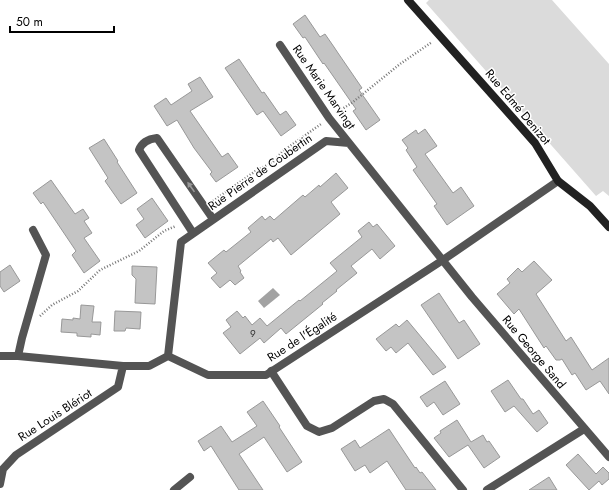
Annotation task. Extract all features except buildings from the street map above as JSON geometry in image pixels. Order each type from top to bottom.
[{"type":"street","name":"Rue Edmé Denizot","points":[[410,1],[535,143],[558,181],[590,206],[609,227]]},
{"type":"street","name":"Rue Marie Marvingt","points":[[280,45],[329,118],[349,143]]},
{"type":"street","points":[[193,233],[139,150],[141,144],[149,139],[156,138],[213,219]]},
{"type":"street","name":"Rue Pierre de Coubertin","points":[[168,356],[181,242],[326,141],[349,143]]},
{"type":"street","points":[[349,143],[443,260]]},
{"type":"street","name":"Rue de l'Égalité","points":[[168,356],[208,375],[266,375],[443,260],[558,181]]},
{"type":"street","points":[[18,356],[46,255],[33,230]]},
{"type":"street","name":"Rue George Sand","points":[[443,260],[472,297],[609,457]]},
{"type":"street","points":[[0,356],[18,356],[124,366],[149,366],[168,356]]},
{"type":"street","name":"Rue Louis Blériot","points":[[0,484],[3,469],[16,455],[118,387],[124,366]]},
{"type":"street","points":[[271,371],[307,426],[319,432],[332,428],[374,401],[384,399],[393,404],[463,490]]},
{"type":"street","points":[[487,490],[584,429]]},
{"type":"street","points":[[174,490],[190,477]]},
{"type":"path","points":[[205,207],[257,170],[272,163],[283,151],[353,102],[400,64],[441,36]]},
{"type":"path","points":[[38,319],[52,305],[78,291],[100,270],[139,251],[164,230],[186,222]]},
{"type":"shaded area","points":[[429,0],[552,0],[609,64],[609,196],[603,191],[596,196],[426,3]]},
{"type":"shaded area","points":[[273,288],[280,295],[264,308],[258,301]]}]
